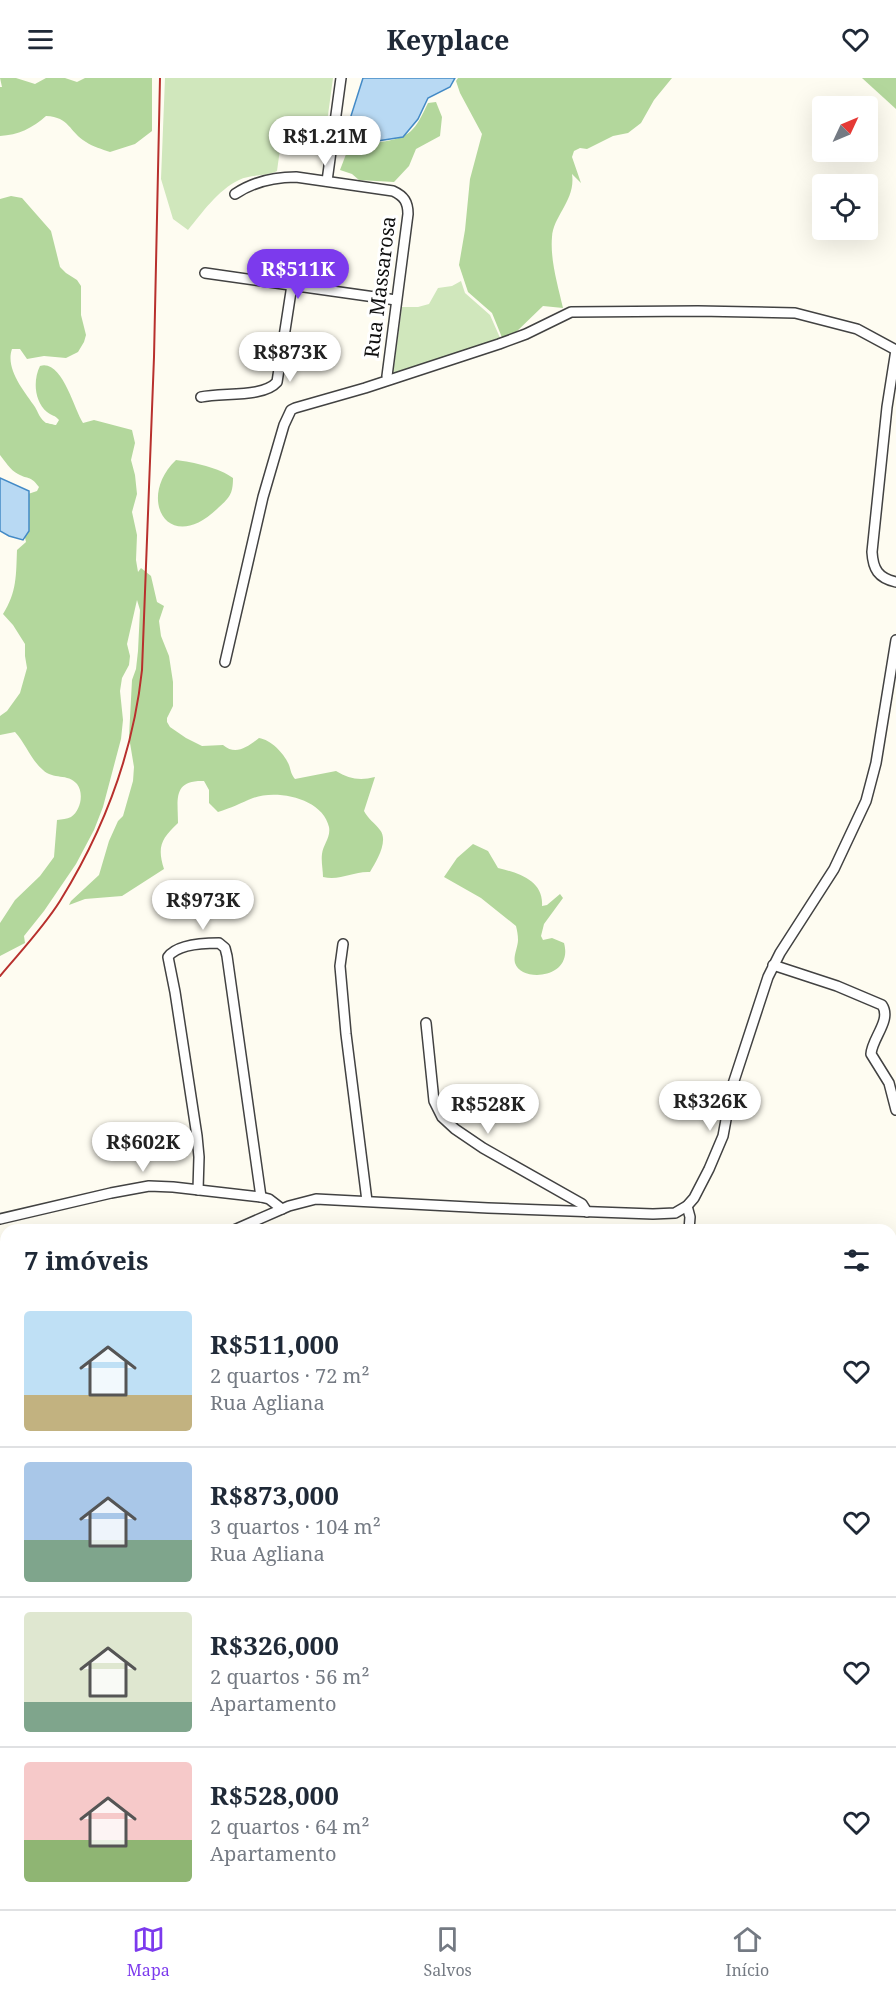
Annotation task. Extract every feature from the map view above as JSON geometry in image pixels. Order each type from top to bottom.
[{"type":"street","points":[[235,194],[245,187],[283,177],[327,181],[341,78]]},
{"type":"street","name":"Rua Massarosa","points":[[327,181],[393,191],[403,196],[406,202],[408,214],[387,376]]},
{"type":"street","points":[[205,273],[396,300]]},
{"type":"street","points":[[201,397],[259,391],[273,386],[279,376],[292,285]]},
{"type":"street","points":[[225,662],[263,497],[284,425],[291,410],[499,344],[526,334],[571,312],[795,313],[857,329],[896,350],[887,407],[872,552],[874,567],[879,575],[896,582]]},
{"type":"street","points":[[248,1224],[282,1209],[316,1199],[587,1212],[675,1213],[687,1206],[694,1198],[723,1136],[740,1059],[773,965],[834,869],[866,801],[876,763],[896,640]]},
{"type":"street","points":[[198,1190],[199,1164],[196,1136],[168,957],[172,952],[184,947],[219,943],[225,948],[227,956],[261,1197]]},
{"type":"street","points":[[343,944],[340,966],[346,1034],[368,1201]]},
{"type":"street","points":[[773,965],[837,986],[882,1005],[885,1010],[885,1019],[873,1043],[871,1054],[889,1083],[896,1110]]},
{"type":"street","points":[[426,1023],[434,1101],[448,1123],[483,1148],[582,1204],[587,1212]]},
{"type":"street","points":[[0,1219],[149,1186],[261,1197],[269,1199],[282,1209]]},
{"type":"street","points":[[687,1206],[689,1224]]},
{"type":"green space","points":[[0,78],[16,78],[35,84],[46,78],[65,78],[77,82],[85,78],[152,78],[152,131],[135,144],[110,152],[89,144],[65,122],[54,117],[46,116],[25,130],[0,136],[0,87],[2,87]]},
{"type":"green space","points":[[165,78],[333,78],[323,152],[281,142],[277,171],[243,178],[231,184],[211,202],[188,230],[173,219],[161,179]]},
{"type":"green space","points":[[458,78],[672,78],[654,100],[641,123],[628,133],[613,136],[587,149],[580,148],[574,151],[572,157],[581,183],[572,174],[571,192],[553,229],[552,237],[553,264],[563,308],[543,306],[513,335],[503,340],[492,313],[468,292],[459,265],[470,179],[482,134],[460,93],[456,81]]},
{"type":"green space","points":[[862,78],[896,78],[896,109]]},
{"type":"green space","points":[[436,102],[442,117],[440,136],[416,149],[409,166],[394,182],[359,180],[352,174],[340,170],[352,143],[370,144],[399,138],[411,131],[428,103]]},
{"type":"green space","points":[[11,196],[22,198],[51,231],[60,267],[81,286],[81,315],[86,335],[78,352],[66,358],[44,356],[27,359],[20,349],[12,349],[13,372],[46,423],[56,425],[59,420],[47,412],[39,402],[36,384],[40,366],[48,366],[61,377],[83,423],[94,420],[132,430],[135,443],[131,460],[137,494],[132,512],[137,535],[136,560],[138,572],[141,568],[151,576],[157,602],[164,606],[159,621],[161,636],[169,656],[173,682],[173,706],[167,722],[170,727],[186,738],[202,746],[223,745],[237,750],[259,738],[264,739],[284,756],[295,779],[336,771],[355,778],[375,777],[364,811],[380,830],[383,840],[381,851],[370,872],[336,878],[323,877],[322,854],[329,827],[325,817],[318,809],[308,803],[286,796],[263,795],[218,812],[209,803],[209,790],[204,781],[194,782],[186,784],[179,793],[178,823],[164,839],[161,849],[164,869],[122,896],[85,899],[69,905],[99,875],[109,841],[118,821],[123,816],[133,781],[134,767],[129,737],[132,680],[138,651],[140,610],[137,600],[127,644],[130,656],[129,665],[122,678],[120,691],[123,720],[121,739],[103,807],[76,864],[24,936],[25,943],[0,956],[0,923],[15,900],[40,876],[54,857],[57,820],[69,818],[74,814],[81,797],[77,784],[73,781],[51,775],[39,766],[15,732],[0,735],[0,716],[7,711],[20,693],[27,668],[25,644],[3,614],[13,591],[17,550],[26,542],[21,521],[28,494],[37,491],[39,487],[31,479],[13,470],[0,455],[0,199]]},
{"type":"green space","points":[[461,281],[465,293],[490,315],[501,340],[393,374],[402,307],[429,304],[438,288],[452,286]]},
{"type":"green space","points":[[176,460],[214,468],[233,478],[230,496],[225,502],[200,522],[184,527],[172,524],[163,516],[158,505],[159,490],[164,475]]},
{"type":"green space","points":[[473,844],[488,851],[498,868],[529,879],[539,890],[542,906],[547,905],[560,894],[563,898],[544,924],[541,936],[543,940],[552,938],[564,943],[565,955],[561,964],[554,970],[536,975],[519,969],[515,963],[518,940],[516,926],[481,898],[444,877],[457,858]]},
{"type":"water","points":[[363,78],[455,78],[450,87],[428,98],[418,119],[403,137],[358,144],[350,128],[350,119]]},
{"type":"water","points":[[0,478],[29,491],[29,531],[23,540],[0,531]]},
{"type":"railway","points":[[0,976],[60,901],[90,847],[124,761],[138,701],[142,670],[154,357],[160,78]]}]
